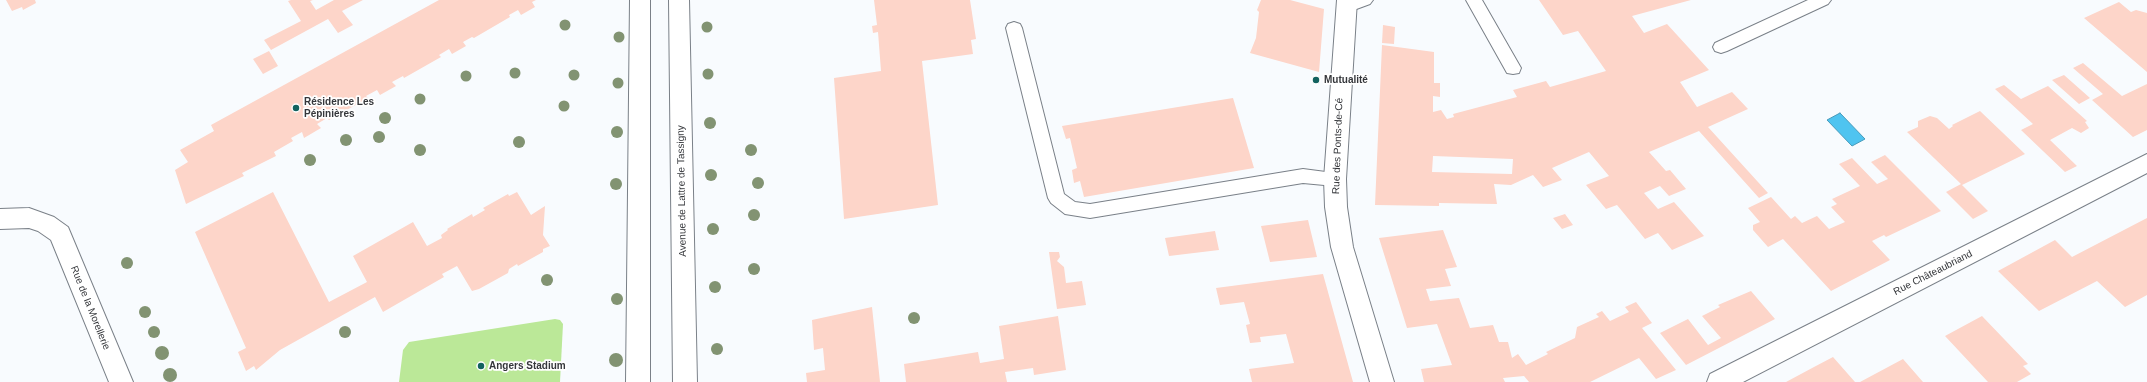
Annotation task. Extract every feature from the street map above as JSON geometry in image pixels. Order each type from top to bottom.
[{"type":"street","points":[[638,382],[640,0]]},
{"type":"street","name":"Avenue de Lattre de Tassigny","points":[[679,0],[685,382]]},
{"type":"street","name":"Rue des Ponts-de-Cé","points":[[1353,2],[1336,179],[1336,207],[1342,247],[1382,382]]},
{"type":"street","name":"Rue Châteaubriand","points":[[1719,382],[2147,163]]},
{"type":"street","name":"Rue de la Morellerie","points":[[0,219],[29,218],[46,224],[60,234],[120,382]]},
{"type":"lane","points":[[1474,0],[1514,68]]},
{"type":"lane","points":[[1721,47],[1823,0]]},
{"type":"lane","points":[[1014,28],[1057,198],[1071,209],[1090,211],[1303,176],[1336,179]]},
{"type":"green space","name":"Angers Stadium","points":[[555,319],[560,320],[563,324],[560,382],[399,382],[403,350],[409,342]]},
{"type":"water","points":[[1840,113],[1865,139],[1852,146],[1827,120]]},
{"type":"building","points":[[6,0],[35,0],[36,3],[23,10],[22,7],[12,11]]},
{"type":"building","points":[[313,0],[310,1],[316,10],[334,0],[363,0],[342,11],[353,25],[338,33],[328,19],[271,50],[264,40],[301,21],[288,1]]},
{"type":"building","name":"Résidence Les Pépinières","points":[[439,0],[536,0],[532,2],[535,7],[521,15],[518,10],[509,15],[510,17],[474,38],[472,37],[463,42],[466,46],[452,54],[449,49],[439,55],[441,57],[404,78],[403,76],[392,82],[396,86],[380,95],[377,90],[366,96],[368,98],[329,120],[327,118],[317,124],[321,128],[304,138],[302,132],[291,138],[293,141],[274,152],[276,156],[242,173],[244,176],[186,204],[175,170],[188,162],[180,150],[214,131],[211,125]]},
{"type":"building","points":[[874,0],[970,0],[976,39],[971,40],[973,54],[922,61],[938,205],[844,219],[834,78],[881,71],[878,32],[873,33],[872,26],[877,25]]},
{"type":"building","points":[[1261,0],[1290,0],[1324,9],[1319,72],[1250,53],[1256,38],[1259,12],[1257,10]]},
{"type":"building","points":[[1539,0],[1691,0],[1632,16],[1644,33],[1667,24],[1709,70],[1680,82],[1697,107],[1732,92],[1748,109],[1708,127],[1768,193],[1759,198],[1699,131],[1649,152],[1666,171],[1670,170],[1686,189],[1669,196],[1660,186],[1644,193],[1658,209],[1674,202],[1704,236],[1672,250],[1658,233],[1645,239],[1617,205],[1606,209],[1586,185],[1609,176],[1589,152],[1552,168],[1562,180],[1543,187],[1533,175],[1511,185],[1494,184],[1497,204],[1439,203],[1439,206],[1375,205],[1382,45],[1434,52],[1434,83],[1440,83],[1440,97],[1433,96],[1433,112],[1441,110],[1447,119],[1454,117],[1453,114],[1517,97],[1513,90],[1546,81],[1550,87],[1606,71],[1578,31],[1563,35]],"holes":[[[1433,156],[1513,159],[1512,174],[1432,172]]]},
{"type":"building","points":[[2119,2],[2131,12],[2136,10],[2147,13],[2147,72],[2084,18]]},
{"type":"building","points":[[1383,25],[1395,27],[1394,44],[1382,43]]},
{"type":"building","points":[[269,51],[278,66],[263,74],[253,59]]},
{"type":"building","points":[[2083,63],[2122,96],[2147,84],[2147,130],[2133,137],[2092,100],[2103,94],[2073,68]]},
{"type":"building","points":[[2064,75],[2090,98],[2079,104],[2052,80]]},
{"type":"building","points":[[2004,85],[2021,99],[2048,86],[2087,121],[2085,122],[2089,128],[2081,133],[2072,128],[2050,140],[2077,166],[2065,172],[2021,130],[2033,124],[1995,89]]},
{"type":"building","points":[[1233,98],[1254,168],[1084,197],[1080,181],[1074,183],[1072,170],[1077,168],[1070,138],[1066,139],[1062,126]]},
{"type":"building","points":[[1980,111],[2025,154],[1962,185],[1988,211],[1973,219],[1946,192],[1961,184],[1907,132],[1918,127],[1918,121],[1930,116],[1937,118],[1949,129],[1953,126],[1952,125]]},
{"type":"building","points":[[1885,155],[1941,211],[1886,237],[1884,235],[1872,241],[1890,260],[1831,291],[1783,239],[1768,247],[1753,230],[1753,225],[1760,222],[1748,208],[1771,197],[1791,219],[1795,216],[1802,223],[1817,216],[1829,229],[1845,222],[1831,207],[1837,204],[1832,199],[1860,186],[1839,164],[1852,158],[1877,184],[1888,179],[1871,162]]},
{"type":"building","points":[[273,192],[329,302],[367,282],[353,256],[413,222],[427,246],[442,238],[441,235],[448,230],[447,229],[472,214],[473,217],[485,210],[483,208],[508,194],[509,196],[517,192],[531,215],[545,206],[543,235],[550,246],[543,249],[543,252],[518,266],[517,264],[509,269],[508,273],[479,289],[472,291],[457,266],[442,274],[444,277],[383,312],[375,297],[280,350],[256,370],[254,366],[246,371],[238,352],[246,348],[195,232]]},
{"type":"building","points":[[1565,214],[1573,225],[1562,229],[1553,218]]},
{"type":"building","points":[[2147,218],[2147,295],[2125,307],[2097,281],[2039,311],[1998,271],[2055,240],[2072,257]]},
{"type":"building","points":[[1308,220],[1317,257],[1270,262],[1261,226]]},
{"type":"building","points":[[1443,230],[1457,267],[1445,269],[1451,286],[1426,289],[1430,301],[1459,298],[1470,328],[1493,325],[1499,342],[1508,342],[1512,358],[1518,354],[1526,365],[1548,354],[1546,352],[1575,338],[1577,327],[1599,317],[1596,314],[1602,311],[1610,321],[1629,312],[1625,307],[1636,302],[1652,323],[1642,328],[1676,370],[1656,379],[1639,358],[1590,382],[1529,382],[1524,376],[1503,378],[1505,382],[1424,382],[1421,369],[1452,365],[1437,324],[1407,328],[1379,238]]},
{"type":"building","points":[[1215,231],[1219,250],[1169,256],[1165,238]]},
{"type":"building","points":[[1049,252],[1059,252],[1060,257],[1057,261],[1064,267],[1066,283],[1082,281],[1086,305],[1057,309]]},
{"type":"building","points":[[1323,274],[1353,382],[1252,382],[1249,369],[1294,363],[1286,334],[1260,337],[1261,342],[1250,343],[1246,325],[1250,324],[1244,302],[1220,305],[1216,288]]},
{"type":"building","points":[[1751,291],[1775,319],[1686,365],[1660,333],[1688,319],[1708,345],[1721,338],[1702,316],[1720,307],[1718,305]]},
{"type":"building","points":[[872,307],[880,382],[807,382],[806,373],[825,370],[823,348],[814,350],[812,320]]},
{"type":"building","points":[[1058,316],[1066,370],[1034,375],[1033,368],[1005,372],[1007,382],[906,382],[904,364],[978,352],[980,363],[1004,359],[999,326]]},
{"type":"building","points":[[1982,316],[2028,364],[2023,366],[2031,374],[2017,382],[1988,382],[1945,336]]},
{"type":"building","points":[[1833,357],[1855,382],[1786,382],[1814,367]]},
{"type":"building","points":[[1903,359],[1923,382],[1860,382]]},
{"type":"place","name":"Mutualité","points":[[1316,80]]},
{"type":"place","name":"Résidence Les Pépinières","points":[[296,108]]},
{"type":"place","name":"Angers Stadium","points":[[481,366]]}]
